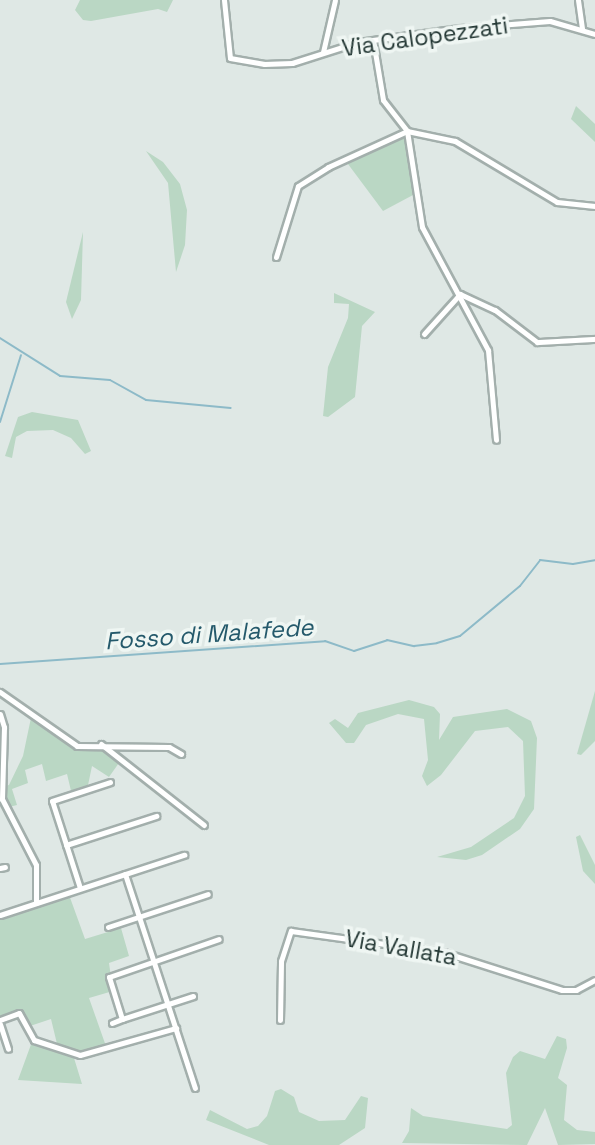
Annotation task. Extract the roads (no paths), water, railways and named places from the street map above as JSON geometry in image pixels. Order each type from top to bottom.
[{"type":"street","name":"Via Calopezzati","points":[[224,0],[232,60],[284,64],[373,40],[550,21],[595,34]]},
{"type":"street","points":[[323,52],[335,0]]},
{"type":"street","points":[[578,0],[582,29]]},
{"type":"street","points":[[373,40],[383,100],[407,131],[422,227],[489,352],[496,440]]},
{"type":"street","points":[[275,257],[298,186],[328,167],[407,131],[448,138],[557,202],[595,206]]},
{"type":"street","points":[[424,334],[460,294]]},
{"type":"street","points":[[460,294],[498,313],[537,342],[595,339]]},
{"type":"street","points":[[0,692],[75,746],[101,744],[169,747],[181,754]]},
{"type":"street","points":[[0,714],[4,729],[2,799],[36,865],[36,903]]},
{"type":"street","points":[[101,744],[204,825]]},
{"type":"street","points":[[80,888],[52,802],[110,782]]},
{"type":"street","points":[[66,845],[156,816]]},
{"type":"street","points":[[0,915],[184,855]]},
{"type":"street","points":[[125,874],[195,1088]]},
{"type":"street","points":[[108,927],[208,894]]},
{"type":"street","name":"Via Vallata","points":[[281,1020],[281,957],[291,931],[443,952],[562,990],[576,990],[595,980]]},
{"type":"street","points":[[122,1019],[109,976],[219,939]]},
{"type":"street","points":[[111,1023],[193,996]]},
{"type":"street","points":[[8,1048],[0,1022],[19,1013],[33,1039],[82,1056],[176,1028]]},
{"type":"waterway","points":[[0,338],[60,376],[110,380],[146,400],[231,408]]},
{"type":"waterway","points":[[0,422],[21,355]]},
{"type":"waterway","name":"Fosso di Malafede","points":[[0,664],[325,641],[354,651],[387,640],[414,646],[437,643],[460,636],[520,586],[540,560],[573,564],[595,560]]}]
